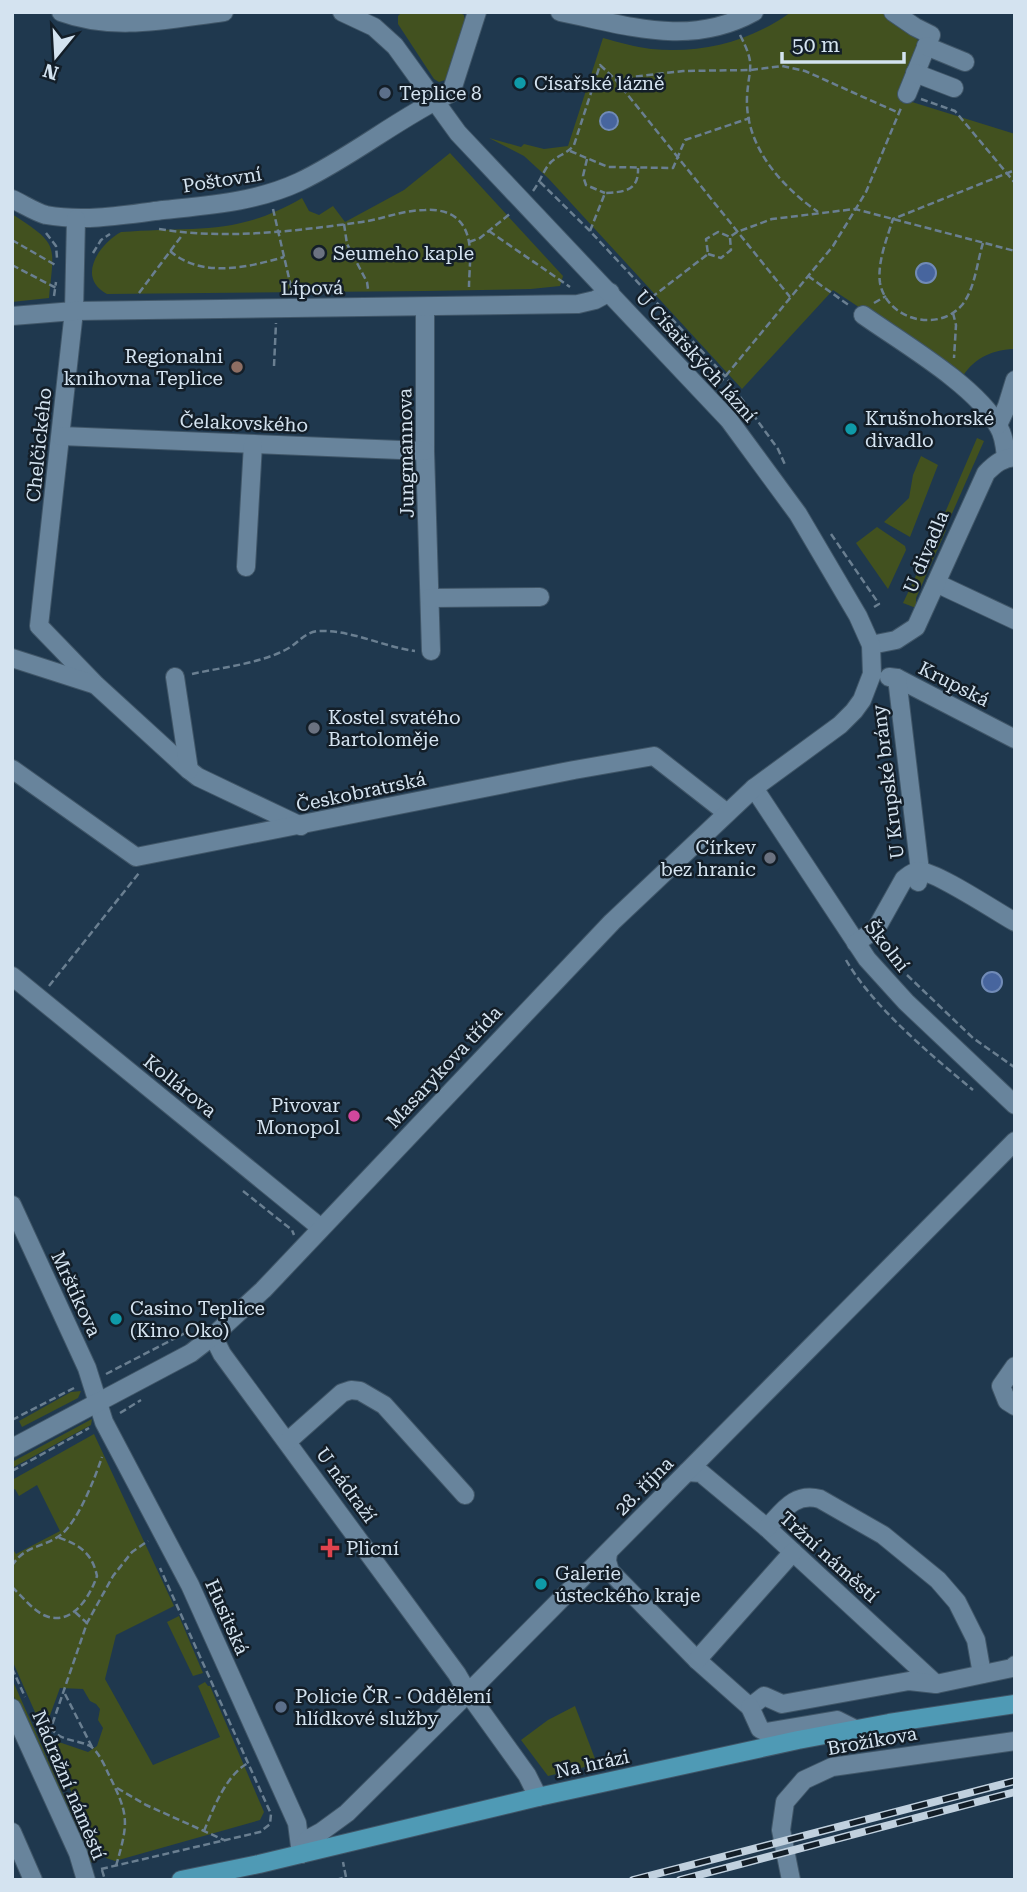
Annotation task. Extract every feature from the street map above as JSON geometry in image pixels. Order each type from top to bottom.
[{"type":"main road","name":"Na hrázi","points":[[181,1880],[538,1797],[855,1729],[1015,1704]]},
{"type":"street","points":[[61,12],[107,22],[153,23],[224,12]]},
{"type":"street","name":"U Císařských lázní","points":[[342,12],[366,16],[395,46],[458,133],[729,420],[798,514],[858,616],[871,645],[872,674]]},
{"type":"street","name":"Poštovní","points":[[12,198],[43,214],[76,219],[238,201],[269,194],[299,182],[451,93],[477,12]]},
{"type":"street","points":[[560,12],[632,29],[660,32],[708,29],[734,23],[754,12]]},
{"type":"street","points":[[893,12],[931,35],[907,94]]},
{"type":"street","points":[[926,46],[965,62]]},
{"type":"street","points":[[915,73],[954,88]]},
{"type":"street","points":[[74,311],[76,219]]},
{"type":"street","name":"Lípová","points":[[12,316],[74,311],[578,304],[595,300],[610,292]]},
{"type":"street","name":"Jungmannova","points":[[425,307],[425,451],[430,598],[427,649]]},
{"type":"street","name":"Chelčického","points":[[74,311],[39,626],[96,685],[198,777],[302,825]]},
{"type":"street","points":[[863,315],[952,378],[977,400],[998,425],[1011,457]]},
{"type":"street","points":[[998,425],[1015,380]]},
{"type":"street","name":"Čelakovského","points":[[61,436],[425,451]]},
{"type":"street","points":[[246,566],[253,444]]},
{"type":"street","name":"U divadla","points":[[871,645],[897,640],[916,628],[978,487],[995,464],[1011,457]]},
{"type":"street","points":[[936,583],[1015,620]]},
{"type":"street","points":[[430,598],[540,597]]},
{"type":"street","name":"Chelčického","points":[[12,658],[96,685]]},
{"type":"street","name":"Krupská","points":[[872,674],[897,678],[1015,739]]},
{"type":"street","name":"Masarykova třída","points":[[12,1448],[176,1363],[213,1336],[263,1290],[612,922],[754,788],[840,725],[862,700],[872,674]]},
{"type":"street","points":[[175,677],[189,770]]},
{"type":"street","name":"U Krupské brány","points":[[897,678],[919,876]]},
{"type":"street","name":"Českobratrská","points":[[145,862],[302,825],[654,756],[727,813]]},
{"type":"street","points":[[12,769],[145,862]]},
{"type":"street","name":"Školní","points":[[754,788],[867,959],[906,1002],[1015,1105]]},
{"type":"street","points":[[856,943],[876,929],[910,874],[937,877],[1015,922]]},
{"type":"street","name":"Kollárova","points":[[12,976],[321,1228]]},
{"type":"street","name":"28. října","points":[[301,1854],[308,1839],[347,1813],[1015,1141]]},
{"type":"street","name":"Mrštíkova","points":[[12,1205],[91,1379],[97,1403]]},
{"type":"street","name":"U nádraží","points":[[213,1336],[222,1354],[457,1674],[527,1775],[538,1797]]},
{"type":"street","points":[[1015,1366],[1001,1386],[1007,1401],[1015,1406]]},
{"type":"street","points":[[288,1441],[342,1393],[360,1391],[384,1405],[465,1496]]},
{"type":"street","name":"Husitská","points":[[97,1403],[104,1422],[190,1585],[297,1823],[301,1854]]},
{"type":"street","name":"Tržní náměstí","points":[[687,1472],[701,1473],[766,1528],[936,1684]]},
{"type":"street","points":[[766,1528],[795,1500],[808,1496],[820,1499],[883,1535],[938,1580],[957,1602],[976,1640],[982,1674]]},
{"type":"street","points":[[697,1660],[793,1552]]},
{"type":"street","points":[[608,1553],[610,1571],[697,1660],[750,1707],[760,1729],[766,1732],[837,1720],[855,1729]]},
{"type":"street","points":[[750,1707],[764,1696],[782,1704],[909,1681],[936,1684],[1013,1666]]},
{"type":"street","name":"Nádražní náměstí","points":[[12,1708],[78,1853],[86,1880]]},
{"type":"street","name":"Brožíkova","points":[[791,1880],[781,1830],[785,1802],[804,1780],[832,1767],[1015,1741]]},
{"type":"street","points":[[12,1832],[33,1880]]},
{"type":"path","points":[[734,23],[751,57],[747,99],[752,130],[771,169],[785,187],[818,212]]},
{"type":"path","points":[[543,178],[550,162],[570,151],[574,145],[600,65],[615,79],[790,297]]},
{"type":"path","points":[[615,79],[682,71],[751,70],[782,66],[805,71],[899,113]]},
{"type":"path","points":[[708,397],[833,246],[866,192],[907,94],[955,111],[1015,183]]},
{"type":"path","points":[[570,151],[608,167],[673,168],[685,141],[750,118]]},
{"type":"path","points":[[587,159],[583,176],[586,185],[605,193],[630,190],[636,185],[638,168]]},
{"type":"path","points":[[893,219],[1015,170]]},
{"type":"path","points":[[540,182],[590,231],[725,376],[778,449]]},
{"type":"path","points":[[590,231],[605,193]]},
{"type":"path","points":[[269,194],[295,308]]},
{"type":"path","points":[[469,242],[489,232],[523,202]]},
{"type":"path","points":[[157,229],[221,234],[278,231],[344,224],[427,209],[454,216],[467,229],[469,306]]},
{"type":"path","points":[[730,237],[772,219],[856,209],[1015,251]]},
{"type":"path","points":[[893,219],[879,273],[881,287],[901,314],[914,320],[939,318],[953,313],[968,294],[983,243]]},
{"type":"path","points":[[344,224],[347,244],[367,282],[370,307]]},
{"type":"path","points":[[41,228],[56,246],[56,288],[51,313]]},
{"type":"path","points":[[489,232],[576,291],[578,304]]},
{"type":"path","points":[[708,254],[706,239],[718,232],[730,237]]},
{"type":"path","points":[[136,310],[140,290],[184,233]]},
{"type":"path","points":[[93,253],[101,240],[110,234]]},
{"type":"path","points":[[708,254],[721,258],[732,250],[730,237]]},
{"type":"path","points":[[12,240],[57,266]]},
{"type":"path","points":[[170,251],[181,260],[197,267],[244,266],[284,257]]},
{"type":"path","points":[[631,314],[708,254]]},
{"type":"path","points":[[12,265],[56,288]]},
{"type":"path","points":[[808,276],[863,315]]},
{"type":"path","points":[[274,366],[276,309]]},
{"type":"path","points":[[952,378],[956,326],[953,313]]},
{"type":"path","points":[[175,677],[247,662],[288,649],[305,635],[319,631],[356,635],[414,652],[427,649]]},
{"type":"path","points":[[39,998],[145,862]]},
{"type":"path","points":[[885,945],[895,964]]},
{"type":"path","points":[[904,973],[973,1038],[1014,1067]]},
{"type":"path","points":[[901,1025],[927,1052],[971,1089]]},
{"type":"path","points":[[243,1191],[292,1230],[294,1237]]},
{"type":"path","points":[[12,1420],[190,1331]]},
{"type":"path","points":[[12,1471],[104,1422]]},
{"type":"path","points":[[12,1566],[18,1555],[63,1533],[86,1497],[106,1447]]},
{"type":"path","points":[[12,1587],[48,1617],[63,1617],[75,1612],[86,1601],[97,1576],[91,1556],[83,1549],[57,1537]]},
{"type":"path","points":[[92,1747],[57,1736],[51,1728],[87,1623],[113,1576],[132,1552],[148,1541]]},
{"type":"path","points":[[106,1880],[102,1869],[260,1832],[270,1824],[271,1814],[159,1566]]},
{"type":"path","points":[[75,1612],[87,1623]]},
{"type":"path","points":[[64,1692],[125,1808],[124,1841],[116,1866]]},
{"type":"path","points":[[204,1832],[226,1787],[240,1767],[248,1763]]},
{"type":"path","points":[[115,1787],[137,1801],[224,1840]]},
{"type":"green space","points":[[402,12],[458,12],[464,15],[465,21],[445,80],[439,82],[434,79],[398,24],[398,16]]},
{"type":"green space","points":[[791,12],[881,12],[914,35],[919,42],[904,87],[912,102],[1015,134],[1015,349],[985,356],[973,364],[963,376],[833,290],[742,389],[548,178],[524,156],[489,138],[521,147],[524,144],[544,149],[568,146],[603,38],[651,49],[688,50],[742,38]]},
{"type":"green space","points":[[450,153],[563,276],[560,286],[426,291],[107,294],[93,279],[94,262],[99,253],[105,244],[121,232],[234,224],[256,219],[302,198],[309,211],[319,215],[333,206],[345,222],[404,190]]},
{"type":"green space","points":[[12,214],[39,233],[50,247],[52,266],[49,298],[12,302]]},
{"type":"green space","points":[[977,438],[984,441],[950,518],[944,515]]},
{"type":"green space","points":[[921,456],[938,465],[910,537],[884,522],[909,498],[913,475]]},
{"type":"green space","points":[[877,527],[905,546],[906,550],[888,589],[856,543]]},
{"type":"green space","points":[[939,527],[946,530],[916,598],[916,608],[903,603]]},
{"type":"green space","points":[[81,1391],[78,1398],[22,1427],[19,1421],[71,1392]]},
{"type":"green space","points":[[92,1419],[91,1425],[12,1468],[12,1462]]},
{"type":"green space","points":[[94,1434],[174,1606],[116,1635],[105,1679],[153,1765],[220,1737],[198,1686],[205,1682],[210,1686],[264,1812],[260,1820],[115,1861],[106,1858],[98,1850],[50,1745],[53,1740],[88,1752],[97,1746],[103,1728],[98,1720],[100,1709],[90,1701],[83,1689],[60,1688],[46,1726],[42,1728],[12,1660],[12,1548],[16,1554],[60,1531],[37,1485],[19,1496],[15,1489],[12,1490],[12,1480]]},
{"type":"green space","points":[[179,1616],[203,1673],[193,1676],[167,1622]]},
{"type":"green space","points":[[12,1679],[93,1862],[88,1863],[12,1692]]},
{"type":"green space","points":[[575,1706],[597,1764],[548,1776],[521,1740],[548,1720]]},
{"type":"water","points":[[609,112],[615,115],[618,121],[615,127],[609,130],[603,127],[600,121],[603,115]]},
{"type":"water","points":[[926,263],[933,266],[936,273],[933,280],[926,283],[919,280],[916,273],[919,266]]},
{"type":"water","points":[[992,972],[999,975],[1002,982],[999,989],[992,992],[985,989],[982,982],[985,975]]},
{"type":"railway","points":[[633,1880],[1015,1781]]},
{"type":"railway","points":[[680,1880],[1015,1792]]},
{"type":"place","name":"Císařské lázně","points":[[520,83]]},
{"type":"place","name":"Teplice 8","points":[[385,93]]},
{"type":"place","name":"Seumeho kaple","points":[[319,253]]},
{"type":"place","name":"Regionalni knihovna Teplice","points":[[237,367]]},
{"type":"place","name":"Krušnohorské divadlo","points":[[851,429]]},
{"type":"place","name":"Kostel svatého Bartoloměje","points":[[314,728]]},
{"type":"place","name":"Církev bez hranic","points":[[770,858]]},
{"type":"place","name":"Pivovar Monopol","points":[[354,1116]]},
{"type":"place","name":"Casino Teplice (Kino Oko)","points":[[116,1319]]},
{"type":"place","name":"Plicní","points":[[330,1548]]},
{"type":"place","name":"Galerie ústeckého kraje","points":[[541,1584]]},
{"type":"place","name":"Policie ČR - Oddělení hlídkové služby","points":[[281,1707]]}]
